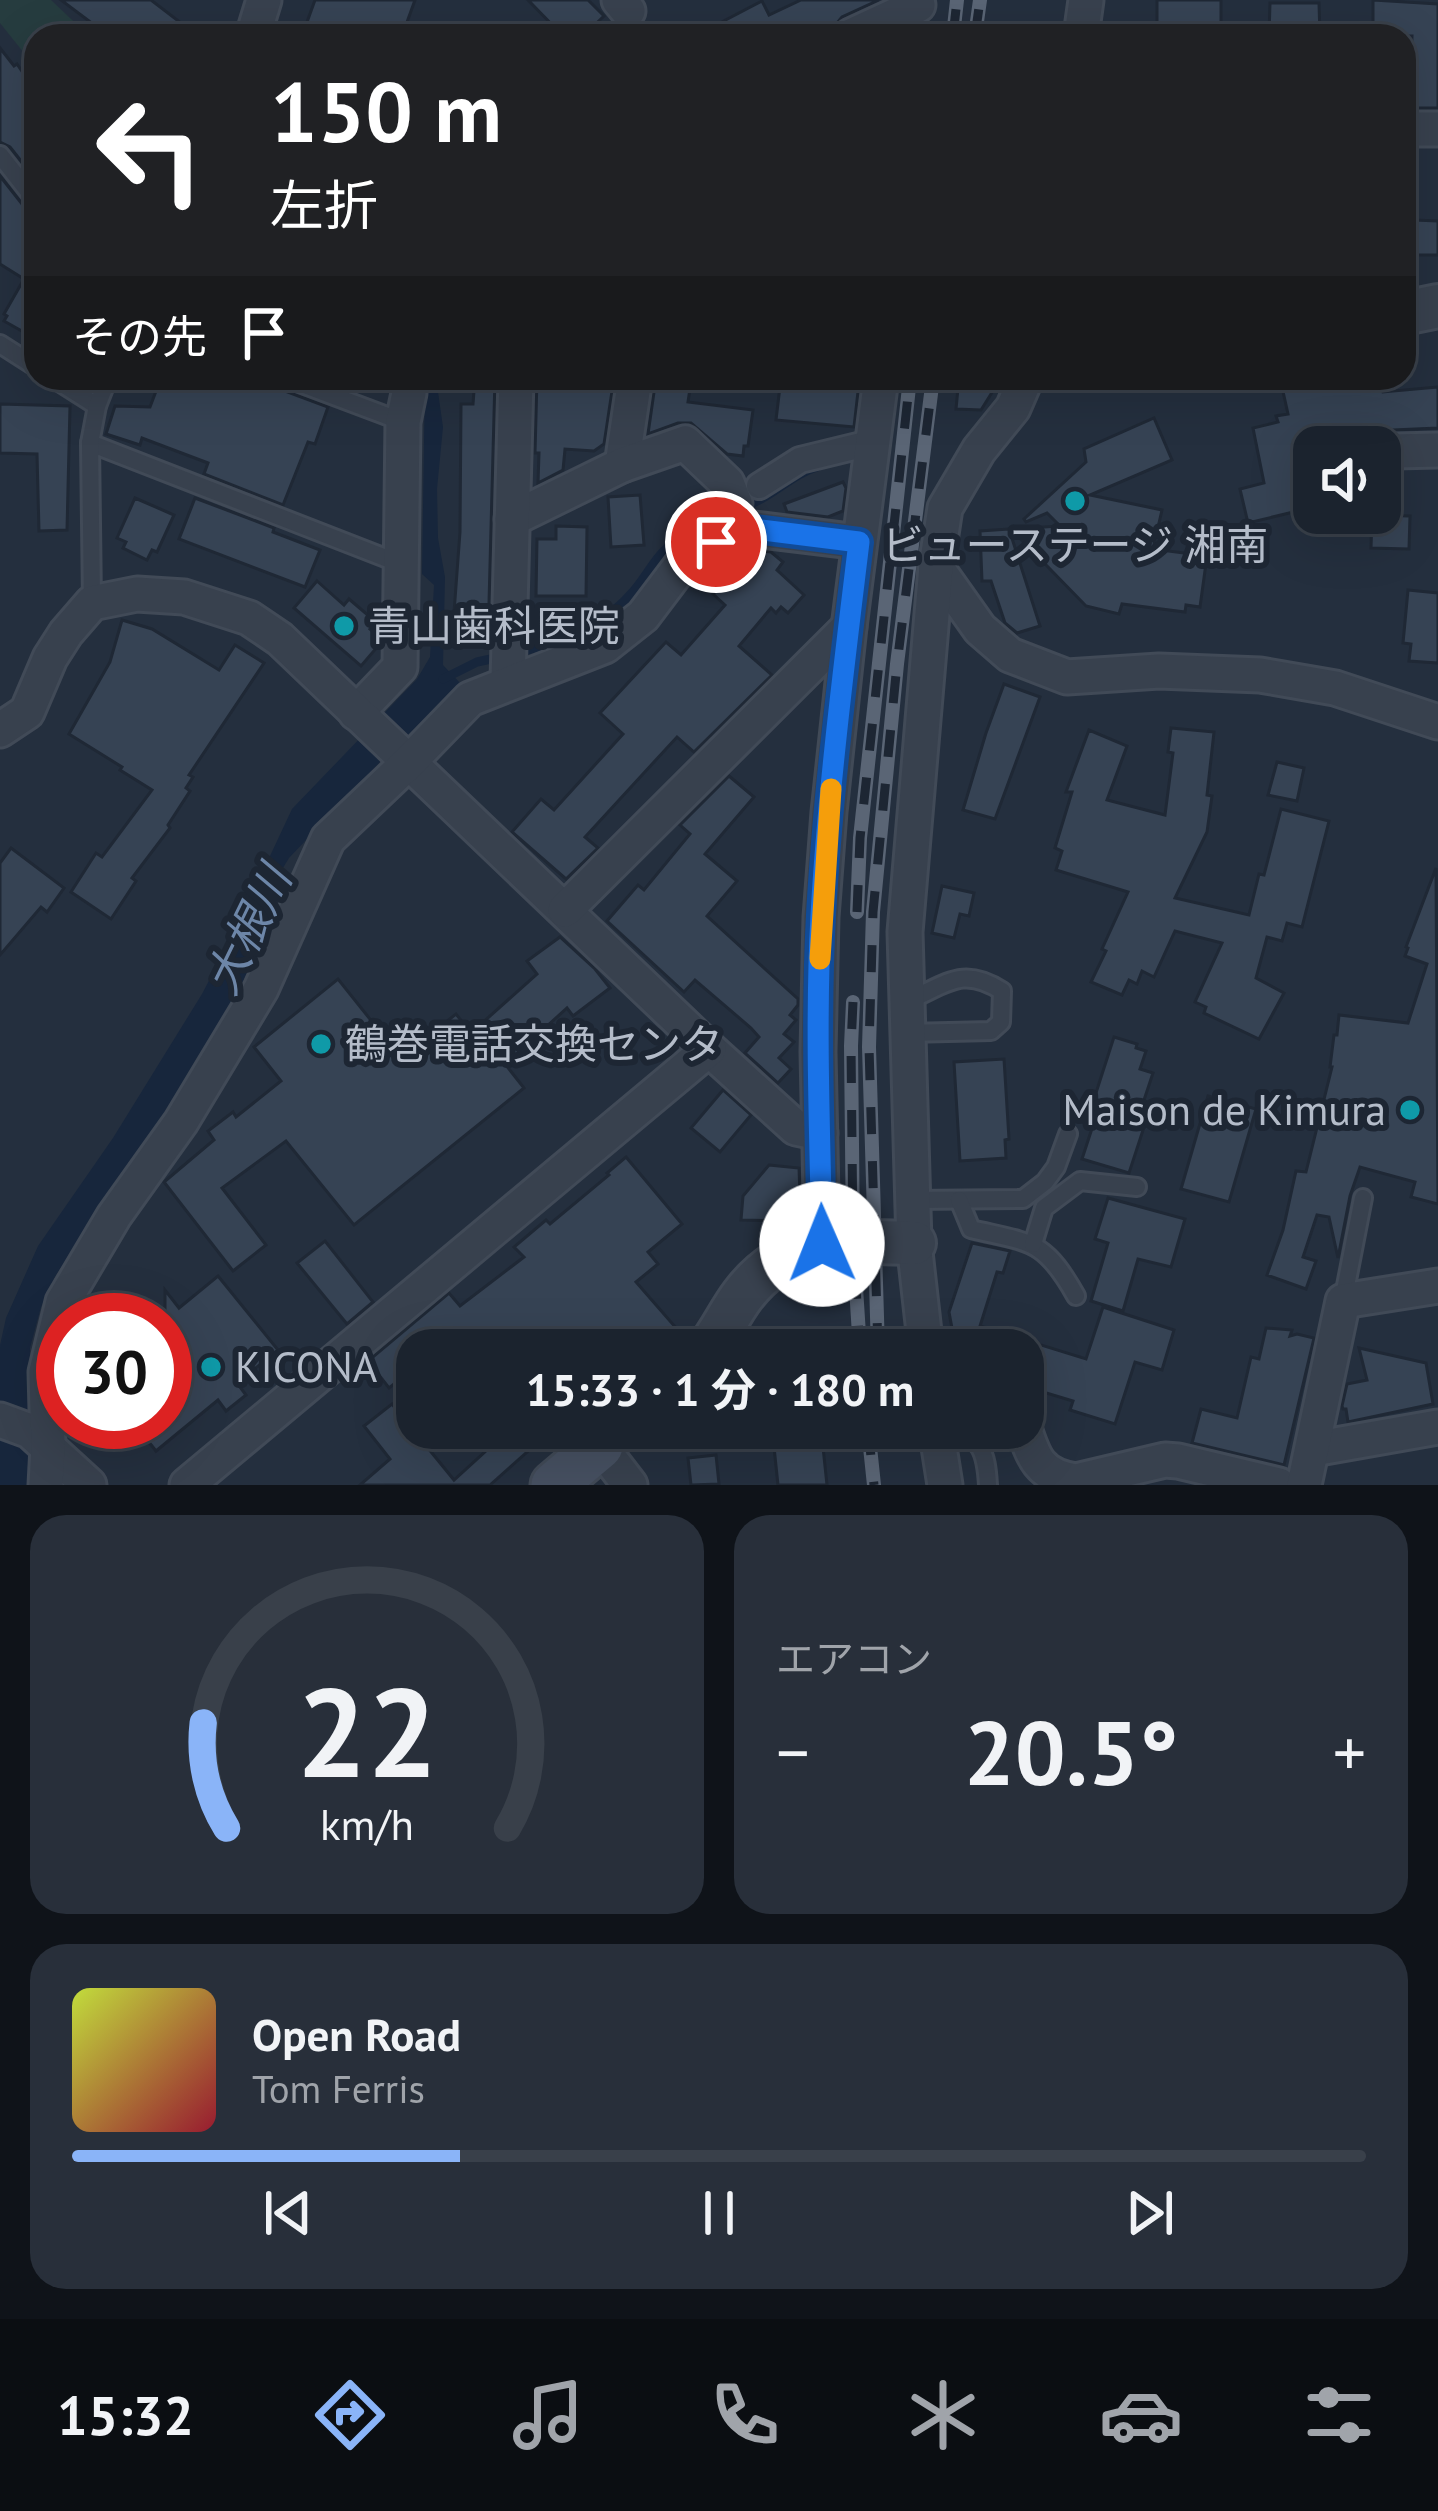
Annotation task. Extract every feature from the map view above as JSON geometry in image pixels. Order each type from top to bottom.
[{"type":"main road","points":[[554,1485],[597,1449]]},
{"type":"street","points":[[888,24],[918,14]]},
{"type":"street","points":[[362,718],[400,667],[403,422],[408,390]]},
{"type":"street","points":[[508,682],[516,390]]},
{"type":"street","points":[[622,465],[633,390]]},
{"type":"street","points":[[822,1244],[821,917],[849,628],[880,390]]},
{"type":"street","points":[[924,1329],[914,1243],[905,932],[936,568],[945,508],[1021,390]]},
{"type":"street","points":[[512,519],[622,465],[685,443],[727,484],[747,495],[800,460],[874,442]]},
{"type":"street","points":[[1401,451],[1438,450]]},
{"type":"street","points":[[46,1485],[26,1433],[62,1302],[114,1216],[181,1122],[261,989],[328,839],[404,758],[470,699],[605,646],[643,616],[680,567],[716,542],[746,528],[859,542]]},
{"type":"street","points":[[936,568],[980,629],[1010,655],[1066,677],[1159,671],[1260,675],[1335,688],[1438,722]]},
{"type":"street","points":[[0,730],[27,712],[50,658],[92,604],[137,594],[184,597],[249,618],[280,639],[796,1128],[820,1133]]},
{"type":"street","points":[[565,910],[849,628]]},
{"type":"street","points":[[187,1485],[709,1048]]},
{"type":"street","points":[[721,1329],[764,1271],[792,1254],[853,1241],[914,1243]]},
{"type":"street","points":[[1304,1485],[1343,1301],[1438,1286]]},
{"type":"street","points":[[1312,1448],[1438,1426]]},
{"type":"street","points":[[26,1433],[89,1485]]},
{"type":"street","points":[[616,1449],[630,1485]]},
{"type":"street","points":[[939,1449],[945,1485]]},
{"type":"street","points":[[1031,1449],[1040,1466],[1076,1481],[1165,1460],[1279,1485]]},
{"type":"lane","points":[[0,155],[24,186]]},
{"type":"lane","points":[[72,390],[97,406]]},
{"type":"lane","points":[[92,604],[90,442],[103,390]]},
{"type":"lane","points":[[318,390],[403,422]]},
{"type":"lane","points":[[90,442],[401,564]]},
{"type":"lane","points":[[964,977],[983,979],[1002,991],[1001,1022],[991,1031],[907,1017],[964,977]]},
{"type":"lane","points":[[912,1200],[1023,1199],[1046,1182],[1068,1134]]},
{"type":"lane","points":[[1034,1244],[1043,1208],[1080,1181],[1137,1187]]},
{"type":"lane","points":[[1343,1301],[1363,1198]]},
{"type":"lane","points":[[959,1200],[971,1229],[1034,1244],[1058,1263],[1076,1296]]},
{"type":"lane","points":[[982,1449],[988,1485]]},
{"type":"green space","points":[[0,0],[51,0],[76,24],[24,24],[24,53],[0,23]]},
{"type":"water","name":"大根川","points":[[425,390],[438,390],[443,427],[437,489],[445,577],[443,665],[461,684],[289,858],[278,876],[248,971],[187,1084],[48,1293],[36,1293],[30,1348],[28,1485],[0,1485],[0,1345],[6,1318],[38,1246],[113,1138],[202,994],[292,809],[417,679],[430,657],[434,585],[422,574]]},
{"type":"building","points":[[61,0],[151,0],[182,24],[93,24]]},
{"type":"building","points":[[315,0],[415,0],[406,24],[306,24]]},
{"type":"building","points":[[528,0],[588,0],[604,16],[596,24],[551,24]]},
{"type":"building","points":[[801,0],[879,0],[836,24],[718,24],[762,1],[769,15]]},
{"type":"building","points":[[1157,0],[1221,0],[1221,24],[1157,24]]},
{"type":"building","points":[[1373,0],[1438,4],[1438,108],[1416,108],[1416,24],[1373,24]]},
{"type":"building","points":[[1270,3],[1319,3],[1320,24],[1269,24]]},
{"type":"building","points":[[0,48],[24,74],[24,165],[0,142]]},
{"type":"building","points":[[0,176],[24,206],[24,279],[0,264]]},
{"type":"building","points":[[1416,220],[1438,221],[1438,255],[1416,255]]},
{"type":"building","points":[[24,279],[24,332],[4,321]]},
{"type":"building","points":[[1438,387],[1438,428],[1293,426],[1293,512],[1248,523],[1240,489],[1264,483],[1253,428],[1278,422],[1276,416],[1288,414],[1283,390],[1383,392]]},
{"type":"building","points":[[156,390],[282,390],[328,407],[315,444],[308,442],[283,505],[204,474],[208,463],[142,438],[140,445],[106,434],[115,406],[150,407]]},
{"type":"building","points":[[474,390],[495,390],[488,641],[452,640],[460,532],[461,404],[473,404]]},
{"type":"building","points":[[537,390],[612,390],[604,444],[594,451],[565,449],[563,470],[538,483],[539,453],[535,453]]},
{"type":"building","points":[[654,390],[690,390],[688,402],[753,410],[743,456],[727,454],[691,423],[648,434]]},
{"type":"building","points":[[780,390],[858,390],[854,427],[776,420]]},
{"type":"building","points":[[958,390],[994,390],[981,410],[956,409]]},
{"type":"building","points":[[0,404],[70,406],[67,530],[39,531],[37,454],[0,453]]},
{"type":"building","points":[[1154,418],[1172,460],[1090,495],[1162,510],[1153,549],[1207,556],[1200,607],[1186,605],[1185,612],[1122,604],[1119,614],[1086,606],[1011,529],[1060,526],[1047,513],[1024,519],[1086,462],[1084,449]]},
{"type":"building","points":[[843,482],[843,511],[828,517],[787,512],[784,504]]},
{"type":"building","points":[[640,495],[644,545],[611,547],[608,497]]},
{"type":"building","points":[[135,498],[174,515],[157,552],[152,550],[147,560],[123,548],[126,542],[117,538]]},
{"type":"building","points":[[195,498],[320,550],[305,587],[179,539]]},
{"type":"building","points":[[1401,516],[1410,516],[1409,549],[1371,548],[1371,534],[1401,534]]},
{"type":"building","points":[[556,526],[587,527],[586,596],[536,596],[537,539],[556,539]]},
{"type":"building","points":[[1009,529],[1040,626],[1017,633],[1005,623],[991,581],[982,581],[980,531]]},
{"type":"building","points":[[751,550],[771,552],[783,562],[777,570],[804,595],[788,613],[781,607],[776,613],[771,608],[739,646],[772,675],[694,752],[677,737],[585,837],[598,848],[566,879],[512,832],[541,799],[554,810],[623,734],[600,713],[666,642],[681,655],[725,605],[713,594]]},
{"type":"building","name":"青山歯科医院","points":[[317,581],[344,605],[349,599],[376,622],[370,629],[379,637],[379,645],[361,666],[294,608]]},
{"type":"building","points":[[1408,590],[1438,593],[1438,663],[1409,661],[1411,644],[1403,643]]},
{"type":"building","points":[[122,620],[152,629],[219,670],[235,645],[264,663],[189,775],[193,777],[186,788],[190,791],[170,828],[132,878],[136,881],[111,919],[71,892],[96,853],[102,857],[152,790],[69,734],[110,662]]},
{"type":"building","points":[[1004,684],[1040,697],[995,819],[963,810]]},
{"type":"building","points":[[1171,728],[1214,732],[1207,832],[1175,898],[1249,915],[1281,809],[1329,821],[1302,927],[1287,923],[1282,941],[1267,937],[1256,978],[1284,993],[1259,1039],[1204,1013],[1206,1007],[1195,1002],[1222,943],[1175,931],[1154,977],[1142,971],[1137,984],[1129,980],[1122,995],[1091,982],[1128,892],[1056,870],[1062,851],[1055,848],[1072,792],[1066,792],[1089,730],[1127,746],[1107,800],[1165,815],[1173,753],[1168,752]]},
{"type":"building","points":[[1277,762],[1304,768],[1297,801],[1268,795]]},
{"type":"building","points":[[729,776],[754,797],[705,854],[737,881],[707,916],[798,999],[790,1015],[796,1020],[784,1034],[794,1042],[779,1058],[791,1069],[778,1083],[745,1053],[759,1037],[751,1028],[695,980],[684,992],[607,921],[638,885],[644,890],[690,834],[680,825]]},
{"type":"building","points":[[11,848],[64,888],[47,912],[41,907],[0,955],[0,863]]},
{"type":"building","points":[[1436,868],[1438,1204],[1411,1197],[1415,1182],[1360,1167],[1338,1258],[1329,1217],[1317,1215],[1303,1257],[1316,1261],[1306,1289],[1267,1275],[1296,1171],[1306,1172],[1332,1067],[1339,1015],[1408,1023],[1427,964],[1405,956],[1406,947]]},
{"type":"building","points":[[942,886],[974,893],[969,916],[960,914],[954,938],[932,933]]},
{"type":"building","points":[[560,937],[610,988],[573,1016],[567,1008],[505,1064],[524,1088],[354,1225],[286,1141],[222,1188],[266,1245],[233,1271],[164,1182],[214,1140],[208,1131],[233,1112],[236,1117],[281,1081],[254,1047],[338,979],[401,1058],[456,1014],[471,1033],[537,974],[527,961]]},
{"type":"building","points":[[1114,1037],[1146,1051],[1140,1069],[1153,1073],[1139,1115],[1147,1118],[1129,1173],[1082,1159],[1101,1101],[1094,1099]]},
{"type":"building","points":[[1004,1059],[1006,1158],[960,1161],[954,1062]]},
{"type":"building","points":[[723,1090],[751,1115],[720,1152],[691,1128]]},
{"type":"building","points":[[1208,1096],[1256,1109],[1229,1202],[1181,1189]]},
{"type":"building","points":[[626,1157],[682,1224],[648,1252],[658,1264],[636,1282],[677,1329],[406,1329],[449,1293],[460,1306],[524,1257],[514,1247],[546,1220],[550,1224]]},
{"type":"building","points":[[769,1165],[799,1168],[801,1221],[741,1220],[743,1196]]},
{"type":"building","points":[[1108,1198],[1185,1219],[1171,1267],[1138,1259],[1123,1311],[1091,1301],[1108,1243],[1095,1239]]},
{"type":"building","points":[[325,1241],[373,1302],[347,1324],[297,1263]]},
{"type":"building","points":[[972,1243],[1010,1251],[1003,1273],[997,1272],[980,1326],[990,1329],[952,1329],[949,1312]]},
{"type":"building","name":"KICONA","points":[[218,1276],[278,1350],[237,1383],[246,1395],[226,1411],[218,1400],[192,1421],[192,1297]]},
{"type":"building","points":[[1103,1307],[1174,1330],[1162,1370],[1135,1362],[1115,1424],[1070,1410],[1073,1401],[1044,1392],[1044,1346],[1086,1359]]},
{"type":"building","points":[[1266,1328],[1314,1338],[1284,1465],[1192,1443],[1201,1409],[1237,1418],[1251,1357],[1259,1359]]},
{"type":"building","points":[[396,1337],[396,1382],[389,1388],[368,1361]]},
{"type":"building","points":[[1359,1348],[1426,1363],[1433,1404],[1348,1422],[1342,1406],[1347,1384],[1367,1380]]},
{"type":"building","points":[[392,1404],[396,1449],[429,1449],[454,1480],[488,1449],[530,1449],[490,1485],[360,1485],[390,1459],[364,1426]]},
{"type":"building","points":[[774,1449],[823,1449],[827,1485],[778,1485]]},
{"type":"building","points":[[716,1455],[719,1484],[691,1485],[688,1458]]},
{"type":"waterway","points":[[516,653],[592,625],[630,595],[674,542],[817,467]]},
{"type":"waterway","points":[[443,679],[477,662],[500,657]]},
{"type":"railway","points":[[954,24],[957,0]]},
{"type":"railway","points":[[977,24],[980,0]]},
{"type":"railway","points":[[857,912],[860,838],[909,390]]},
{"type":"railway","points":[[877,1329],[869,1047],[873,912],[897,664],[931,390]]},
{"type":"railway","points":[[853,1002],[853,1241],[859,1329]]},
{"type":"railway","points":[[870,1449],[874,1485]]},
{"type":"slow traffic","points":[[820,959],[831,789]]},
{"type":"place","name":"ビューステージ 湘南","points":[[1075,501]]},
{"type":"place","name":"青山歯科医院","points":[[344,626]]},
{"type":"place","name":"鶴巻電話交換センタ","points":[[321,1044]]},
{"type":"place","name":"Maison de Kimura","points":[[1410,1110]]},
{"type":"place","name":"KICONA","points":[[211,1367]]},
{"type":"route","points":[[716,542],[746,528],[859,542],[821,917],[822,1244]]}]
